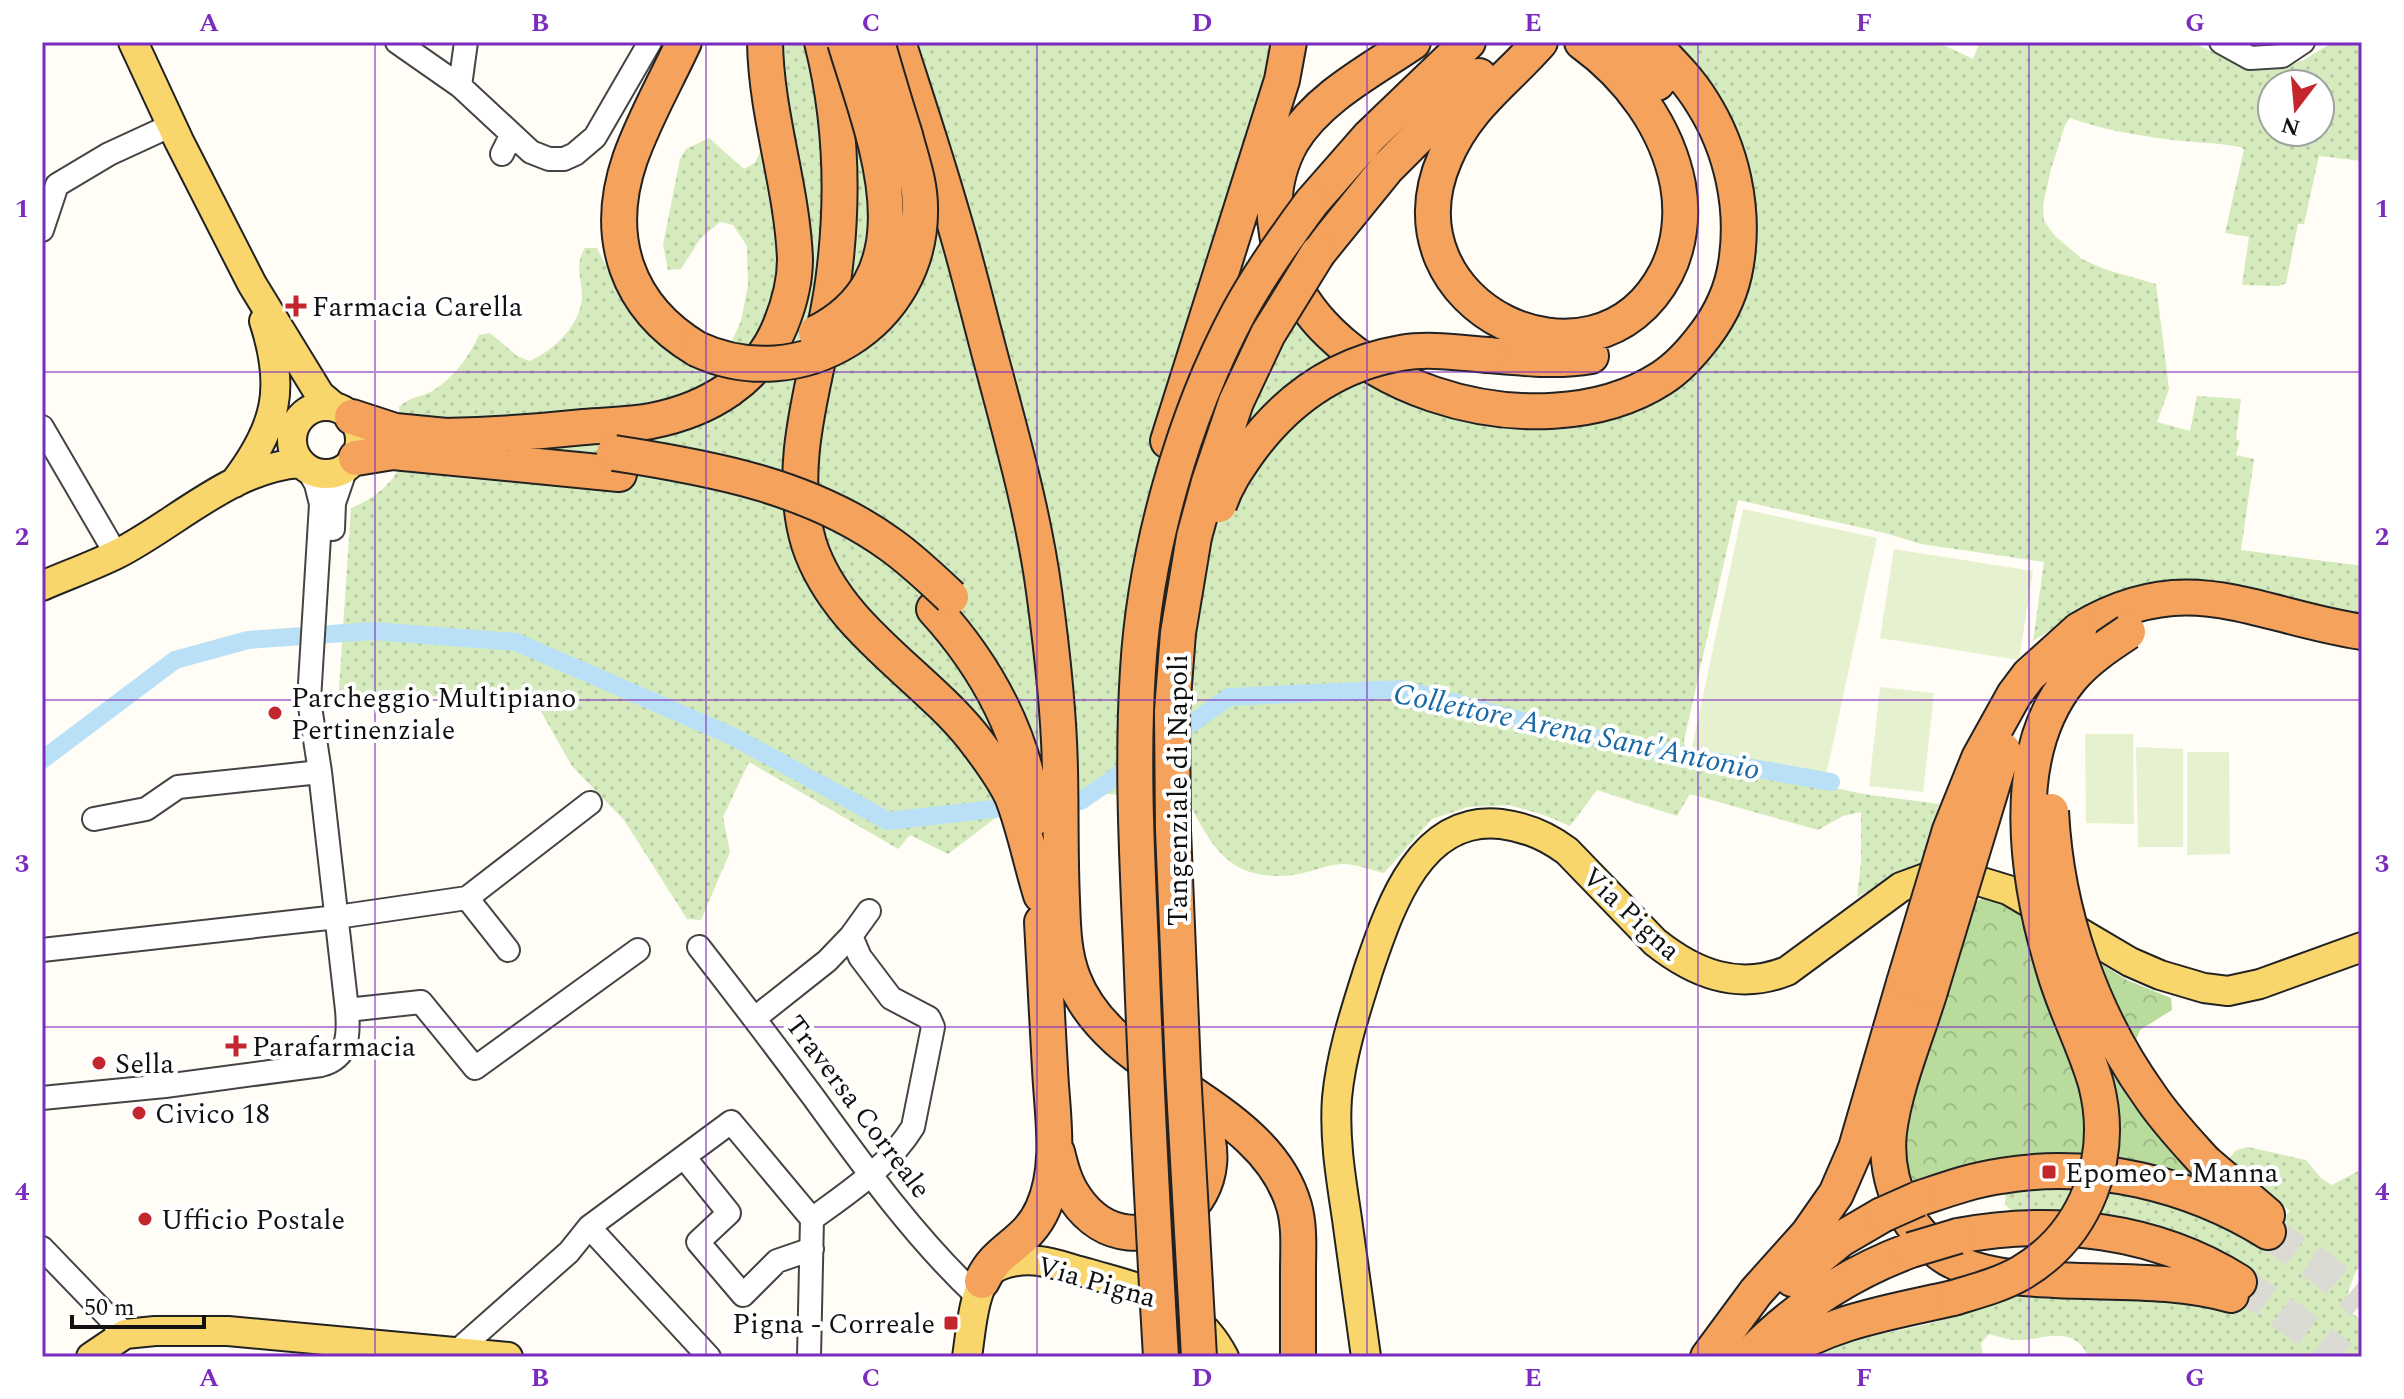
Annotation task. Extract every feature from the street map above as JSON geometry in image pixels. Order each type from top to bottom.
[{"type":"highway","points":[[684,42],[630,160],[622,192],[620,233],[629,276],[644,302],[665,327],[703,340],[726,339],[756,344],[798,340],[837,321],[857,301],[872,278],[884,244],[886,195],[881,164],[845,42]]},
{"type":"highway","points":[[705,42],[643,182],[639,210],[644,256],[654,283],[703,340],[726,361],[757,365],[807,359],[833,349],[861,331],[883,310],[909,266],[919,227],[919,191],[877,42]]},
{"type":"highway","points":[[444,436],[518,434],[647,422],[694,410],[716,399],[747,376],[760,361],[778,333],[790,299],[794,271],[791,222],[771,109],[765,42]]},
{"type":"highway","points":[[822,42],[834,102],[840,218],[833,284],[803,439],[802,495],[809,543],[820,569],[845,608],[985,753],[1012,797],[1041,895]]},
{"type":"highway","points":[[898,42],[954,220],[1034,530],[1057,708],[1060,845],[1067,959],[1090,1010],[1110,1033],[1250,1139],[1281,1176],[1295,1211],[1298,1357]]},
{"type":"highway","points":[[1142,627],[1148,532],[1166,449],[1282,80],[1289,42]]},
{"type":"highway","points":[[1413,42],[1316,112],[1292,142],[1278,173],[1273,202],[1281,257],[1304,306],[1363,361],[1449,399],[1483,407],[1542,411],[1575,408],[1622,397],[1664,377],[1697,346],[1721,310],[1736,270],[1740,235],[1737,195],[1721,139],[1702,102],[1675,66],[1651,42]]},
{"type":"highway","name":"Tangenziale di Napoli","points":[[1161,1357],[1146,1083],[1137,833],[1137,714],[1142,627],[1155,545],[1170,486],[1209,374],[1239,311],[1258,280],[1312,202],[1369,137],[1468,42]]},
{"type":"highway","points":[[1540,42],[1508,57],[1463,124],[1438,178],[1434,228],[1443,262],[1476,305],[1492,317],[1527,332],[1566,337],[1603,329],[1634,312],[1659,286],[1679,233],[1679,195],[1670,155],[1650,113],[1634,91],[1582,42]]},
{"type":"highway","points":[[1175,667],[1220,500],[1234,472],[1290,404],[1321,383],[1358,365],[1403,352],[1567,359],[1609,352],[1644,332],[1661,318],[1683,290],[1701,239],[1702,194],[1697,165],[1669,101],[1623,42]]},
{"type":"highway","name":"Tangenziale di Napoli","points":[[1199,1357],[1183,1071],[1173,830],[1172,711],[1182,602],[1194,537],[1236,402],[1268,334],[1318,253],[1387,168],[1508,57]]},
{"type":"highway","points":[[342,412],[395,431],[614,453],[705,468],[747,478],[814,502],[855,522],[918,566],[951,597],[993,649],[1009,675],[1041,750],[1060,845]]},
{"type":"highway","points":[[351,463],[393,452],[581,470],[676,483],[733,496],[789,514],[866,554],[911,586],[943,618],[972,656],[1011,726],[1029,783],[1034,811],[1054,1141],[1052,1179],[1044,1207],[1026,1235],[992,1261],[980,1289]]},
{"type":"highway","points":[[1748,1357],[1780,1326],[1829,1290],[1867,1268],[1911,1250],[1958,1236],[2033,1227],[2099,1231],[2178,1251],[2221,1271],[2235,1289],[2215,1291],[2035,1279],[1992,1274],[1951,1261],[1912,1226],[1895,1194],[1888,1163],[1889,1131],[1950,830],[1979,758],[2014,695],[2029,675],[2079,630],[2129,606],[2149,601],[2194,596],[2237,602],[2298,620]]},
{"type":"highway","points":[[1776,1357],[1803,1341],[1846,1323],[1953,1298],[2019,1274],[2062,1239],[2076,1220],[2095,1183],[2102,1148],[2101,1110],[2090,1063],[2064,1000],[2040,919],[2031,847],[2030,771],[2042,730],[2059,695],[2087,661],[2128,632],[2160,619],[2203,611],[2249,613],[2362,632]]},
{"type":"highway","points":[[1709,1357],[1813,1259],[1852,1232],[1918,1199],[1968,1182],[2003,1175],[2049,1172],[2098,1174],[2146,1181],[2197,1197],[2272,1228],[2205,1162],[2149,1095],[2109,1026],[2075,944],[2066,912],[2055,852],[2050,774],[2053,746],[2069,699],[2109,648],[2128,632]]},
{"type":"highway","points":[[1709,1357],[1746,1304],[1808,1234],[1836,1194],[1917,987]]},
{"type":"highway","points":[[1054,1141],[1064,1178],[1074,1197],[1105,1224],[1140,1232],[1153,1231],[1178,1220],[1196,1201],[1208,1173],[1210,1148],[1192,1105],[1166,1075]]},
{"type":"highway","points":[[1298,1264],[1311,1357]]},
{"type":"main road","points":[[42,586],[116,554],[234,483],[270,468],[304,466],[327,475],[351,463],[360,448],[358,427],[320,395],[252,284],[133,42]]},
{"type":"main road","points":[[234,483],[261,442],[271,417],[277,387],[270,340],[252,284]]},
{"type":"main road","points":[[304,466],[294,454],[291,444],[296,423],[311,409],[322,406],[342,412]]},
{"type":"main road","name":"Via Pigna","points":[[1366,1357],[1339,1159],[1337,1096],[1363,986],[1398,895],[1409,874],[1431,847],[1459,829],[1476,824],[1512,825],[1551,839],[1567,851],[1668,953],[1700,971],[1738,981],[1771,978],[1787,971],[1901,887],[1931,876],[1972,879],[2008,890],[2130,962],[2204,988],[2228,991],[2260,984],[2362,947]]},
{"type":"main road","name":"Via Pigna","points":[[980,1289],[994,1269],[1003,1264],[1037,1260],[1166,1299],[1208,1333],[1224,1357]]},
{"type":"main road","points":[[967,1357],[980,1289]]},
{"type":"main road","points":[[91,1357],[125,1334],[228,1331],[508,1357]]},
{"type":"street","points":[[397,42],[460,86],[507,145],[549,159],[564,159],[595,137],[650,42]]},
{"type":"street","points":[[460,86],[466,42]]},
{"type":"street","points":[[2221,42],[2250,58],[2282,56],[2303,42]]},
{"type":"street","points":[[42,230],[57,185],[109,154],[172,125]]},
{"type":"street","points":[[42,427],[116,554]]},
{"type":"street","points":[[314,724],[322,701],[334,503],[351,463]]},
{"type":"street","points":[[42,1098],[165,1086],[329,1063],[348,1043],[337,917],[309,700],[321,504],[316,484],[304,466]]},
{"type":"street","points":[[94,819],[146,809],[178,787],[320,772]]},
{"type":"street","points":[[42,950],[337,917],[467,898],[590,803]]},
{"type":"street","points":[[467,898],[508,950]]},
{"type":"street","points":[[755,1018],[827,961],[869,911]]},
{"type":"street","points":[[812,1219],[870,1176],[904,1141],[913,1127],[933,1027],[929,1018],[891,998],[860,957],[851,936]]},
{"type":"street","name":"Traversa Correale","points":[[699,947],[870,1176],[957,1278],[980,1289]]},
{"type":"street","points":[[347,1010],[421,1002],[475,1068],[638,950]]},
{"type":"street","points":[[456,1352],[569,1252],[589,1227],[731,1122],[812,1219],[809,1357]]},
{"type":"street","points":[[684,1157],[729,1213],[698,1242],[743,1295],[777,1261],[812,1249]]},
{"type":"street","points":[[589,1227],[709,1357]]},
{"type":"street","points":[[42,1248],[125,1334]]},
{"type":"green space","points":[[780,42],[1278,42],[1254,126],[1223,205],[1240,253],[1308,328],[1539,418],[1689,364],[1752,214],[1666,42],[1937,42],[1973,59],[1980,42],[2191,42],[2256,70],[2256,148],[2336,148],[2336,68],[2277,68],[2302,61],[2333,42],[2362,42],[2362,161],[2319,156],[2304,224],[2298,224],[2286,283],[2279,286],[2242,285],[2249,237],[2225,233],[2244,149],[2240,147],[2142,136],[2070,118],[2051,169],[2043,205],[2044,221],[2055,236],[2082,259],[2104,269],[2156,284],[2169,389],[2157,422],[2190,431],[2197,396],[2241,399],[2236,439],[2240,441],[2236,455],[2254,459],[2241,550],[2362,566],[2362,616],[2087,608],[2033,641],[2044,562],[1921,544],[1738,500],[1684,741],[1688,756],[1863,794],[1939,804],[1921,866],[1857,897],[1861,812],[1843,816],[1818,830],[1690,794],[1677,816],[1597,790],[1570,826],[1509,805],[1468,807],[1432,819],[1384,873],[1341,864],[1299,874],[1271,876],[1238,867],[1226,858],[1205,833],[1187,799],[1076,792],[997,817],[948,854],[910,835],[898,849],[749,762],[723,817],[730,852],[701,920],[687,919],[624,820],[572,766],[528,689],[338,704],[351,508],[382,489],[399,467],[399,407],[434,390],[448,379],[466,359],[479,335],[490,333],[517,356],[529,361],[564,336],[580,307],[579,266],[585,248],[597,248],[625,303],[684,357],[719,369],[741,321],[748,285],[747,246],[733,225],[720,222],[700,239],[681,269],[668,270],[663,245],[680,159],[686,149],[709,138],[744,169],[755,163],[760,152],[786,130]]},
{"type":"green space","points":[[1743,509],[1877,538],[1826,776],[1692,747]]},
{"type":"green space","points":[[1894,549],[2033,571],[2019,660],[1880,638]]},
{"type":"green space","points":[[1880,687],[1934,693],[1923,792],[1869,786]]},
{"type":"green space","points":[[2085,734],[2133,734],[2134,824],[2086,823]]},
{"type":"green space","points":[[2136,747],[2183,749],[2183,847],[2138,847]]},
{"type":"green space","points":[[2187,752],[2229,752],[2230,854],[2187,855]]},
{"type":"green space","points":[[1983,898],[2005,904],[2127,980],[2171,998],[2172,1010],[2140,1030],[2121,1076],[2122,1085],[2211,1182],[2131,1166],[2030,1158],[1909,1184],[1903,1172],[1906,1118],[1972,904]]},
{"type":"green space","points":[[2248,1147],[2306,1160],[2321,1178],[2332,1185],[2362,1169],[2362,1259],[2345,1302],[2362,1321],[2362,1357],[2089,1357],[2074,1339],[2065,1336],[2014,1340],[1989,1334],[1981,1343],[1983,1357],[1808,1357],[1858,1339],[1929,1324],[2035,1291],[2246,1271],[2013,1213],[2005,1204],[2006,1192],[2022,1186],[2110,1188],[2148,1194],[2263,1243],[2290,1211],[2236,1169],[2229,1159],[2236,1150]]},
{"type":"waterway","name":"Collettore Arena Sant'Antonio","points":[[42,760],[175,660],[248,640],[372,631],[516,642],[732,736],[888,821],[1020,806]]},
{"type":"waterway","name":"Collettore Arena Sant'Antonio","points":[[1054,803],[1081,801],[1229,697],[1403,689],[1630,746],[1831,782]]},
{"type":"tunnel","points":[[2268,1232],[2324,1270],[2362,1303]]},
{"type":"tunnel","points":[[2239,1282],[2341,1357]]},
{"type":"place","name":"Farmacia Carella","points":[[296,306]]},
{"type":"place","name":"Parcheggio Multipiano Pertinenziale","points":[[275,713]]},
{"type":"place","name":"Parafarmacia","points":[[236,1046]]},
{"type":"place","name":"Sella","points":[[99,1063]]},
{"type":"place","name":"Civico 18","points":[[139,1113]]},
{"type":"place","name":"Epomeo - Manna","points":[[2049,1172]]},
{"type":"place","name":"Ufficio Postale","points":[[145,1219]]},
{"type":"place","name":"Pigna - Correale","points":[[951,1323]]}]
